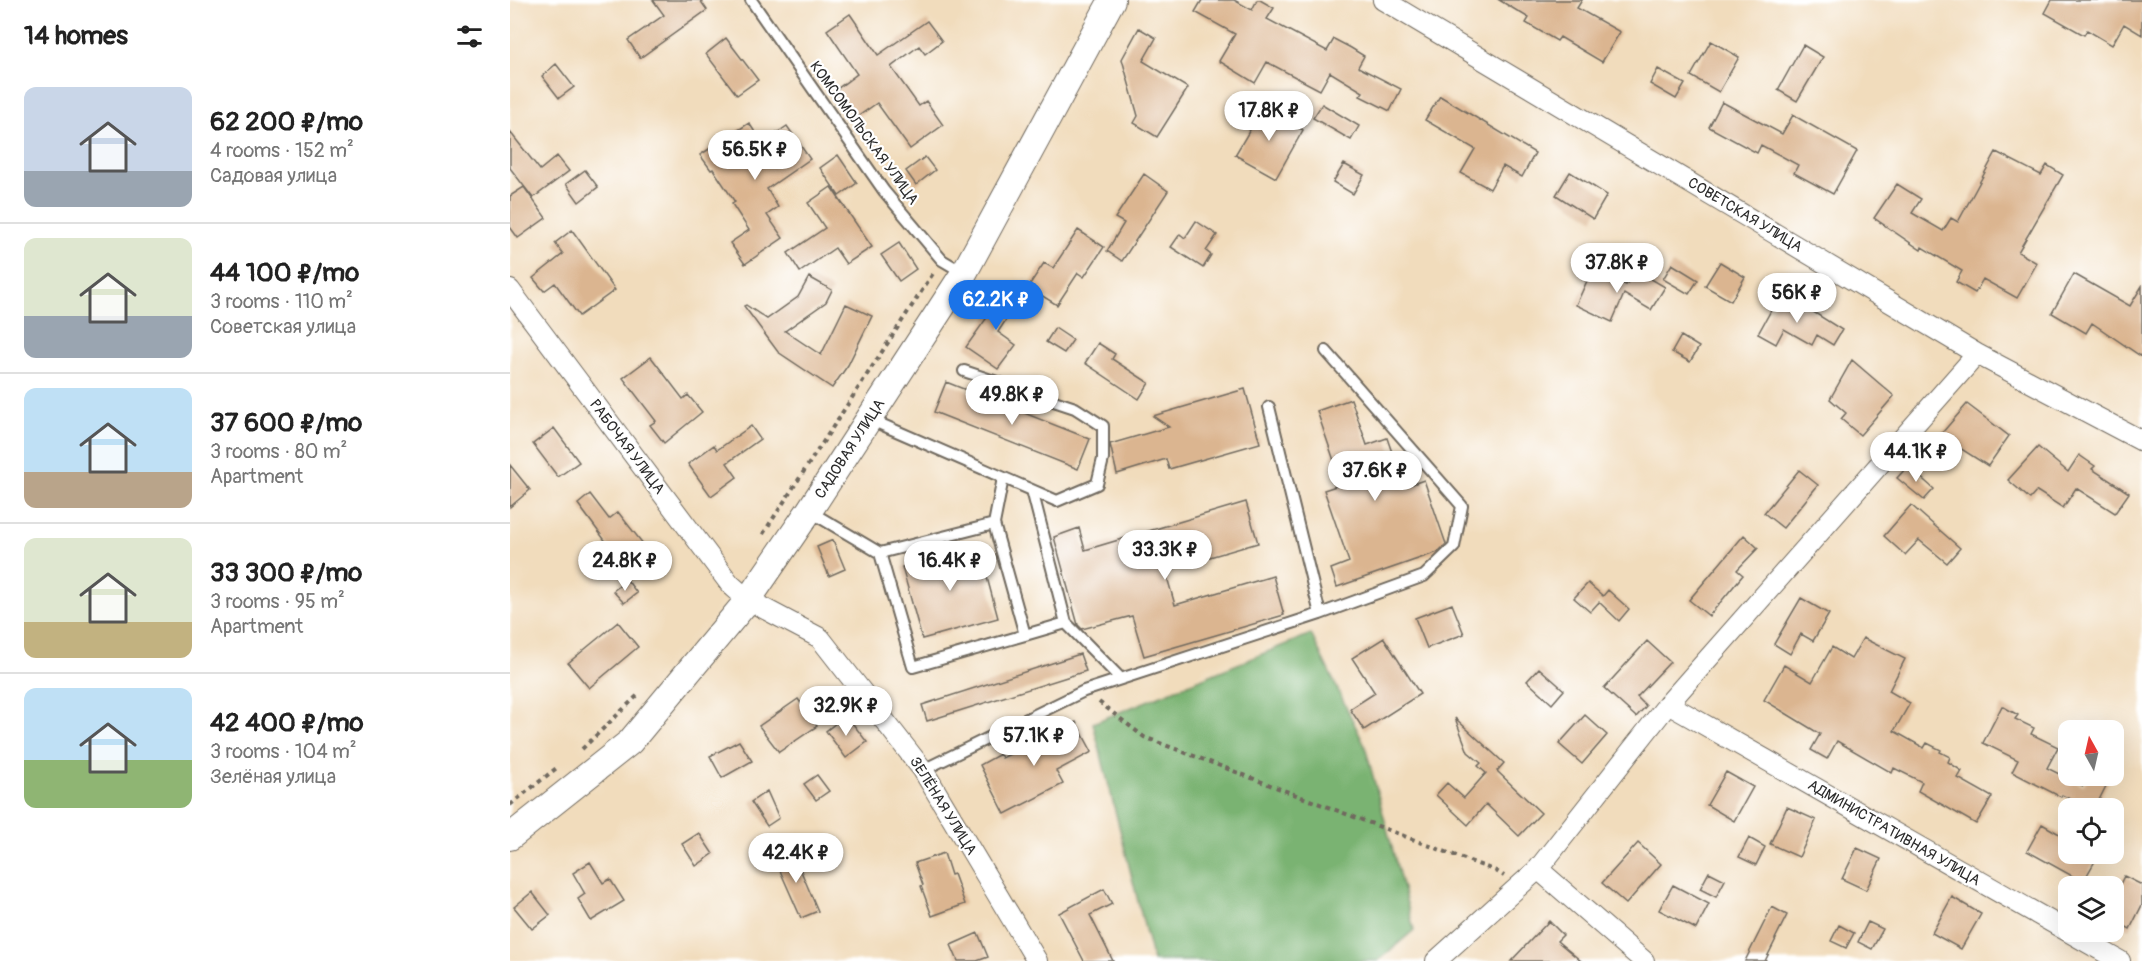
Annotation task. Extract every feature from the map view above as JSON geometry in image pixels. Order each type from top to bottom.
[{"type":"street","name":"САДОВАЯ УЛИЦА","points":[[510,837],[630,742],[748,600],[809,511],[964,273],[1112,0]]},
{"type":"street","name":"СОВЕТСКАЯ УЛИЦА","points":[[1383,0],[1977,354],[2142,441]]},
{"type":"street","name":"РАБОЧАЯ УЛИЦА","points":[[510,290],[730,584],[748,600]]},
{"type":"street","points":[[1436,961],[1538,869],[1668,704],[1977,354]]},
{"type":"street","name":"ЗЕЛЁНАЯ УЛИЦА","points":[[748,600],[820,638],[923,770],[1037,961]]},
{"type":"street","name":"АДМИНИСТРАТИВНАЯ УЛИЦА","points":[[1668,704],[2120,961]]},
{"type":"street","points":[[1538,869],[1644,961]]},
{"type":"lane","name":"КОМСОМОЛЬСКАЯ УЛИЦА","points":[[751,0],[884,191],[942,260],[964,273]]},
{"type":"lane","points":[[923,770],[1084,691],[1320,614],[1424,576],[1454,547],[1462,506],[1326,351]]},
{"type":"lane","points":[[869,419],[1057,501],[1097,484],[1103,459],[1103,426],[1075,408],[964,372]]},
{"type":"lane","points":[[1269,407],[1320,614]]},
{"type":"lane","points":[[1003,478],[994,524],[1025,634]]},
{"type":"lane","points":[[1032,490],[1066,623],[1121,679]]},
{"type":"lane","points":[[809,511],[880,554],[913,667],[1066,623]]},
{"type":"lane","points":[[880,554],[994,524]]},
{"type":"path","points":[[762,535],[942,260]]},
{"type":"path","points":[[1084,691],[1144,737],[1496,871],[1520,886]]},
{"type":"path","points":[[573,756],[640,692]]},
{"type":"path","points":[[510,805],[564,763]]},
{"type":"green space","points":[[1311,634],[1365,746],[1414,930],[1378,961],[1153,961],[1093,723]]},
{"type":"building","points":[[653,0],[700,0],[707,10],[640,58],[628,40],[664,15]]},
{"type":"building","points":[[1202,0],[1234,0],[1252,10],[1257,0],[1260,0],[1274,8],[1267,19],[1327,51],[1334,39],[1351,48],[1364,56],[1358,67],[1401,89],[1390,111],[1360,96],[1363,92],[1330,72],[1320,90],[1267,62],[1255,83],[1219,61],[1235,34],[1195,12]]},
{"type":"building","points":[[1499,0],[1582,0],[1577,8],[1620,32],[1602,62],[1560,37],[1557,41],[1526,23],[1529,18]]},
{"type":"building","points":[[2052,0],[2142,0],[2142,35],[2124,24],[2112,45],[2087,30],[2084,35],[2045,13]]},
{"type":"building","points":[[850,14],[878,55],[927,21],[942,41],[925,54],[919,46],[891,67],[919,106],[926,101],[943,125],[910,149],[877,103],[857,117],[837,89],[857,74],[827,30]]},
{"type":"building","points":[[1139,28],[1156,38],[1143,61],[1188,88],[1157,137],[1134,123],[1138,116],[1122,59]]},
{"type":"building","points":[[726,38],[758,80],[737,95],[706,54]]},
{"type":"building","points":[[1711,41],[1739,57],[1719,92],[1691,76]]},
{"type":"building","points":[[1803,45],[1823,57],[1797,101],[1778,90]]},
{"type":"building","points":[[556,64],[574,87],[559,98],[542,76]]},
{"type":"building","points":[[1658,69],[1685,84],[1676,99],[1650,84]]},
{"type":"building","points":[[1440,96],[1535,153],[1522,177],[1503,166],[1490,189],[1461,173],[1475,149],[1425,120]]},
{"type":"building","points":[[1722,102],[1782,134],[1793,115],[1857,151],[1833,194],[1794,173],[1798,165],[1761,145],[1757,153],[1709,127]]},
{"type":"building","points":[[1322,104],[1359,126],[1351,140],[1313,118]]},
{"type":"building","points":[[1264,106],[1303,130],[1276,178],[1235,155]]},
{"type":"building","points":[[749,123],[762,143],[787,126],[810,159],[767,189],[778,207],[767,215],[783,238],[745,264],[730,243],[749,230],[732,204],[735,202],[713,169],[711,170],[700,155]]},
{"type":"building","points":[[510,132],[540,170],[557,156],[569,171],[533,198],[510,168]]},
{"type":"building","points":[[1996,152],[2041,175],[2047,165],[2063,175],[2018,252],[2037,263],[2017,298],[1983,279],[1975,293],[1956,282],[1962,271],[1922,247],[1921,250],[1874,218],[1897,184],[1921,199],[1912,213],[1943,231],[1951,218],[1958,222]]},
{"type":"building","points":[[838,155],[857,183],[839,196],[820,168]]},
{"type":"building","points":[[925,157],[935,170],[916,185],[906,171]]},
{"type":"building","points":[[1344,164],[1364,175],[1353,194],[1333,182]]},
{"type":"building","points":[[585,170],[598,187],[579,202],[566,184]]},
{"type":"building","points":[[1570,172],[1607,195],[1593,219],[1556,195]]},
{"type":"building","points":[[1144,174],[1168,191],[1122,261],[1107,251],[1124,223],[1115,218]]},
{"type":"building","points":[[524,187],[546,218],[518,238],[510,227],[510,196]]},
{"type":"building","points":[[831,187],[872,247],[846,264],[835,248],[800,272],[788,253],[825,228],[808,203]]},
{"type":"building","points":[[1196,221],[1217,235],[1206,251],[1211,255],[1203,268],[1171,247],[1180,234],[1185,238]]},
{"type":"building","points":[[572,230],[615,290],[579,316],[555,283],[544,291],[533,278],[563,254],[555,243]]},
{"type":"building","points":[[1078,230],[1104,247],[1084,277],[1078,273],[1057,305],[1028,287],[1044,263],[1053,268]]},
{"type":"building","points":[[899,243],[916,269],[899,281],[881,255]]},
{"type":"building","points":[[1720,262],[1745,277],[1731,301],[1705,286]]},
{"type":"building","points":[[1672,264],[1698,280],[1689,294],[1663,279]]},
{"type":"building","points":[[1592,270],[1626,285],[1636,270],[1665,287],[1651,310],[1624,294],[1612,322],[1576,305]]},
{"type":"building","points":[[2074,274],[2130,306],[2142,286],[2142,357],[2092,323],[2086,333],[2052,313]]},
{"type":"building","points":[[809,277],[832,290],[826,302],[785,331],[821,355],[846,304],[872,316],[848,365],[832,388],[778,352],[744,306],[746,305],[767,319],[798,297]]},
{"type":"building","points":[[1010,285],[1023,294],[998,332],[1016,345],[998,369],[966,347]]},
{"type":"building","points":[[1779,296],[1802,309],[1804,306],[1842,330],[1833,345],[1817,335],[1812,345],[1784,329],[1776,344],[1758,334]]},
{"type":"building","points":[[1055,328],[1073,340],[1064,353],[1046,342]]},
{"type":"building","points":[[1681,336],[1699,347],[1690,362],[1672,352]]},
{"type":"building","points":[[1098,343],[1115,354],[1112,359],[1149,383],[1139,399],[1085,363]]},
{"type":"building","points":[[651,357],[683,399],[688,395],[702,412],[664,443],[650,425],[656,421],[623,378]]},
{"type":"building","points":[[1852,360],[1894,396],[1860,435],[1841,419],[1846,413],[1830,399]]},
{"type":"building","points":[[946,382],[1090,439],[1078,469],[934,412]]},
{"type":"building","points":[[1245,389],[1260,443],[1169,469],[1166,459],[1117,474],[1110,444],[1169,427],[1153,416]]},
{"type":"building","points":[[1351,399],[1367,445],[1387,438],[1404,487],[1424,480],[1446,544],[1438,552],[1337,587],[1331,569],[1349,562],[1324,490],[1342,484],[1317,411]]},
{"type":"building","points":[[1967,404],[2009,436],[1988,466],[1955,445],[1942,433]]},
{"type":"building","points":[[751,426],[760,439],[727,463],[737,477],[711,496],[688,464],[714,445],[717,450]]},
{"type":"building","points":[[554,428],[579,462],[558,477],[533,444]]},
{"type":"building","points":[[2038,447],[2068,472],[2079,455],[2095,466],[2092,469],[2129,493],[2115,513],[2076,488],[2063,508],[2037,491],[2030,499],[2008,480]]},
{"type":"building","points":[[510,465],[530,490],[510,507]]},
{"type":"building","points":[[1908,466],[1934,489],[1924,500],[1897,478]]},
{"type":"building","points":[[1799,470],[1818,485],[1783,528],[1764,513]]},
{"type":"building","points":[[590,494],[609,519],[618,512],[644,545],[621,562],[578,504]]},
{"type":"building","points":[[1246,502],[1258,543],[1165,570],[1175,605],[1273,576],[1284,615],[1144,656],[1132,616],[1082,629],[1078,625],[1054,537],[1079,528],[1085,550]]},
{"type":"building","points":[[1911,505],[1960,548],[1947,563],[1919,540],[1905,555],[1884,536]]},
{"type":"building","points":[[1744,535],[1758,548],[1737,570],[1743,575],[1709,616],[1689,600]]},
{"type":"building","points":[[833,540],[845,569],[829,576],[817,547]]},
{"type":"building","points":[[978,544],[998,618],[922,639],[902,567]]},
{"type":"building","points":[[627,580],[637,593],[624,603],[613,591]]},
{"type":"building","points":[[1588,583],[1603,596],[1608,590],[1629,609],[1619,621],[1599,602],[1590,612],[1574,598]]},
{"type":"building","points":[[1801,598],[1829,614],[1813,641],[1801,634],[1790,654],[1774,644]]},
{"type":"building","points":[[1452,604],[1464,634],[1427,648],[1415,618]]},
{"type":"building","points":[[618,622],[638,647],[589,688],[568,663]]},
{"type":"building","points":[[1384,638],[1420,694],[1364,730],[1350,709],[1375,693],[1352,658]]},
{"type":"building","points":[[1863,638],[1905,659],[1889,691],[1910,703],[1894,731],[1924,748],[1927,743],[1941,750],[1940,752],[1950,757],[1948,762],[1962,771],[1958,778],[1992,797],[1976,824],[1918,791],[1922,782],[1894,768],[1892,773],[1837,741],[1827,759],[1811,750],[1820,734],[1764,700],[1784,665],[1812,682],[1832,647],[1851,659]]},
{"type":"building","points":[[1647,641],[1670,662],[1637,697],[1646,706],[1636,717],[1604,688]]},
{"type":"building","points":[[1080,654],[1086,671],[927,721],[922,705]]},
{"type":"building","points":[[1539,668],[1564,690],[1552,704],[1527,681]]},
{"type":"building","points":[[798,699],[817,726],[779,752],[759,726]]},
{"type":"building","points":[[2002,706],[2018,715],[2015,719],[2034,728],[2031,734],[2058,747],[2047,768],[2058,774],[2058,786],[2106,786],[2100,798],[2068,798],[2062,795],[2061,797],[2012,772],[2018,760],[1983,743]]},
{"type":"building","points":[[846,715],[867,742],[846,758],[826,731]]},
{"type":"building","points":[[1585,715],[1607,735],[1582,764],[1559,744]]},
{"type":"building","points":[[1455,718],[1504,763],[1497,771],[1541,813],[1519,836],[1486,804],[1468,825],[1436,795],[1447,783],[1464,798],[1486,773],[1478,766],[1481,763],[1468,752]]},
{"type":"building","points":[[1076,722],[1092,752],[1056,771],[1063,784],[1005,814],[980,765],[1000,754],[1002,758]]},
{"type":"building","points":[[739,741],[752,761],[722,778],[710,756]]},
{"type":"building","points":[[1726,772],[1753,787],[1734,821],[1707,805]]},
{"type":"building","points":[[817,775],[829,791],[816,800],[804,784]]},
{"type":"building","points":[[767,791],[779,818],[767,826],[751,802]]},
{"type":"building","points":[[1787,807],[1816,820],[1799,857],[1770,844]]},
{"type":"building","points":[[2042,824],[2058,833],[2058,864],[2093,864],[2086,876],[2072,876],[2027,851]]},
{"type":"building","points":[[699,833],[713,854],[696,866],[682,844]]},
{"type":"building","points":[[1749,838],[1765,847],[1756,865],[1739,857]]},
{"type":"building","points":[[1638,843],[1661,864],[1626,904],[1602,883]]},
{"type":"building","points":[[1857,848],[1881,859],[1866,890],[1842,879]]},
{"type":"building","points":[[792,850],[818,911],[801,918],[774,857]]},
{"type":"building","points":[[944,853],[951,875],[954,874],[965,904],[932,916],[915,863]]},
{"type":"building","points":[[590,862],[603,883],[610,879],[624,901],[591,921],[578,899],[585,894],[573,873]]},
{"type":"building","points":[[1709,872],[1725,880],[1716,897],[1700,889]]},
{"type":"building","points":[[2124,876],[2142,885],[2142,905],[2130,929],[2124,926]]},
{"type":"building","points":[[1673,885],[1709,904],[1696,929],[1659,910]]},
{"type":"building","points":[[1104,889],[1112,904],[1090,915],[1113,961],[1084,961],[1059,913]]},
{"type":"building","points":[[532,892],[550,915],[532,929],[514,907]]},
{"type":"building","points":[[1952,897],[1981,914],[1961,949],[1932,933]]},
{"type":"building","points":[[1772,907],[1787,915],[1765,961],[1745,961]]},
{"type":"building","points":[[1549,921],[1563,935],[1557,941],[1581,961],[1511,961]]},
{"type":"building","points":[[1868,922],[1883,929],[1872,949],[1858,942]]},
{"type":"building","points":[[1839,925],[1854,933],[1846,948],[1831,941]]},
{"type":"building","points":[[978,933],[988,957],[977,961],[958,961],[951,945]]}]
